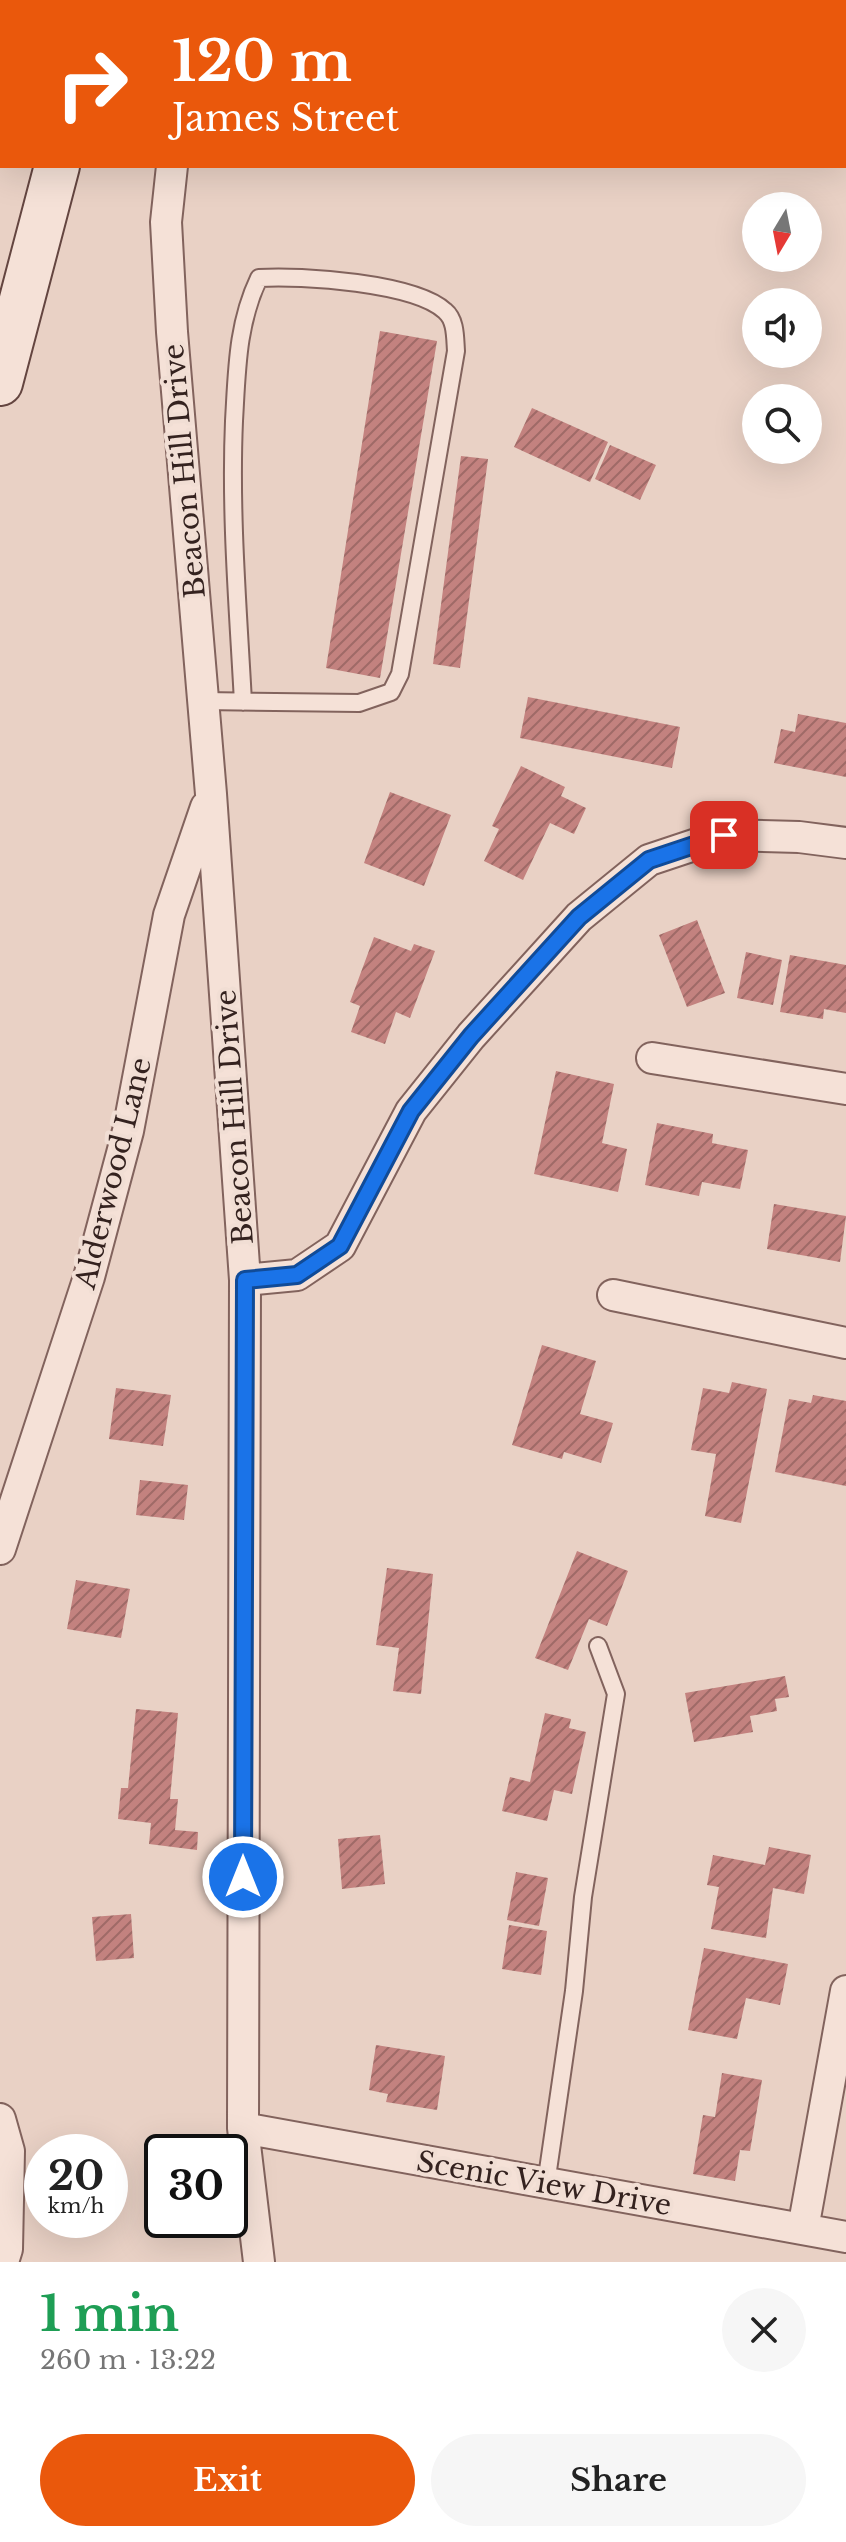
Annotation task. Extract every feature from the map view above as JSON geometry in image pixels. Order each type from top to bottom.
[{"type":"main road","points":[[0,383],[56,168]]},
{"type":"street","name":"Beacon Hill Drive","points":[[172,168],[166,222],[172,332],[211,794],[245,1280],[243,2128],[259,2262]]},
{"type":"street","name":"Alderwood Lane","points":[[0,1549],[89,1277],[128,1131],[169,915],[211,794]]},
{"type":"street","points":[[245,1280],[297,1275],[340,1246],[411,1111],[471,1036],[579,917],[649,860],[724,835],[799,837],[846,843]]},
{"type":"street","points":[[652,1058],[846,1089]]},
{"type":"street","points":[[613,1295],[846,1343]]},
{"type":"street","points":[[803,2229],[846,1991]]},
{"type":"street","points":[[0,2119],[9,2151],[7,2249],[3,2262]]},
{"type":"street","name":"Scenic View Drive","points":[[243,2128],[846,2237]]},
{"type":"lane","points":[[203,701],[243,702],[359,703],[391,692],[400,674],[456,351],[455,332],[448,313],[425,297],[299,275],[259,278],[245,308],[237,354],[232,482],[243,702]]},
{"type":"lane","points":[[546,2184],[574,1991],[583,1897],[616,1694],[598,1646]]},
{"type":"building","points":[[380,331],[437,341],[380,678],[326,668]]},
{"type":"building","points":[[532,408],[608,442],[590,482],[514,447]]},
{"type":"building","points":[[610,445],[656,465],[640,500],[595,479]]},
{"type":"building","points":[[461,456],[488,459],[460,668],[433,664]]},
{"type":"building","points":[[528,697],[680,727],[672,768],[520,738]]},
{"type":"building","points":[[798,714],[846,723],[846,777],[774,763],[781,729],[795,732]]},
{"type":"building","points":[[521,766],[565,787],[561,796],[586,808],[574,834],[550,823],[523,880],[484,861],[499,829],[492,826]]},
{"type":"building","points":[[390,792],[451,815],[424,886],[364,863]]},
{"type":"building","points":[[697,920],[725,993],[687,1007],[659,935]]},
{"type":"building","points":[[374,937],[411,951],[414,944],[435,951],[410,1018],[396,1012],[385,1044],[351,1032],[360,1006],[350,1002]]},
{"type":"building","points":[[746,952],[782,960],[773,1005],[737,998]]},
{"type":"building","points":[[790,955],[846,965],[846,1013],[824,1009],[823,1019],[780,1012]]},
{"type":"building","points":[[556,1071],[614,1084],[602,1143],[627,1149],[618,1192],[534,1174]]},
{"type":"building","points":[[657,1123],[713,1134],[712,1143],[748,1150],[740,1189],[702,1182],[699,1196],[645,1185]]},
{"type":"building","points":[[774,1204],[846,1216],[840,1262],[767,1249]]},
{"type":"building","points":[[542,1345],[596,1361],[580,1414],[613,1423],[601,1463],[564,1452],[562,1459],[512,1445]]},
{"type":"building","points":[[732,1382],[767,1389],[741,1523],[705,1516],[716,1454],[691,1450],[703,1388],[729,1393]]},
{"type":"building","points":[[116,1388],[171,1395],[163,1446],[109,1439]]},
{"type":"building","points":[[813,1395],[846,1401],[846,1486],[775,1472],[789,1399],[811,1403]]},
{"type":"building","points":[[140,1480],[188,1485],[184,1520],[136,1515]]},
{"type":"building","points":[[577,1551],[628,1571],[607,1626],[589,1619],[568,1670],[535,1658]]},
{"type":"building","points":[[387,1568],[433,1574],[421,1694],[393,1691],[399,1648],[376,1645]]},
{"type":"building","points":[[76,1580],[130,1589],[121,1638],[67,1629]]},
{"type":"building","points":[[785,1676],[789,1697],[775,1699],[777,1711],[750,1716],[753,1732],[694,1742],[685,1693]]},
{"type":"building","points":[[136,1709],[178,1713],[170,1799],[178,1799],[175,1830],[198,1832],[197,1850],[149,1844],[151,1823],[118,1819],[121,1788],[128,1788]]},
{"type":"building","points":[[545,1713],[571,1719],[569,1728],[586,1732],[572,1794],[554,1790],[547,1821],[502,1811],[510,1777],[530,1782]]},
{"type":"building","points":[[380,1835],[385,1884],[342,1889],[338,1839]]},
{"type":"building","points":[[769,1847],[811,1855],[804,1894],[773,1888],[766,1938],[711,1929],[719,1887],[707,1885],[713,1855],[765,1865]]},
{"type":"building","points":[[516,1872],[548,1878],[539,1926],[507,1920]]},
{"type":"building","points":[[131,1914],[134,1958],[96,1961],[92,1917]]},
{"type":"building","points":[[509,1925],[547,1931],[541,1975],[502,1969]]},
{"type":"building","points":[[704,1948],[788,1964],[780,2005],[746,1998],[737,2039],[688,2030]]},
{"type":"building","points":[[376,2045],[445,2056],[437,2110],[386,2102],[388,2094],[369,2090]]},
{"type":"building","points":[[722,2073],[762,2080],[750,2151],[740,2150],[735,2181],[693,2174],[703,2115],[715,2117]]},
{"type":"route","points":[[243,1877],[245,1280],[297,1275],[340,1246],[411,1111],[471,1036],[579,917],[649,860],[724,835]]}]
